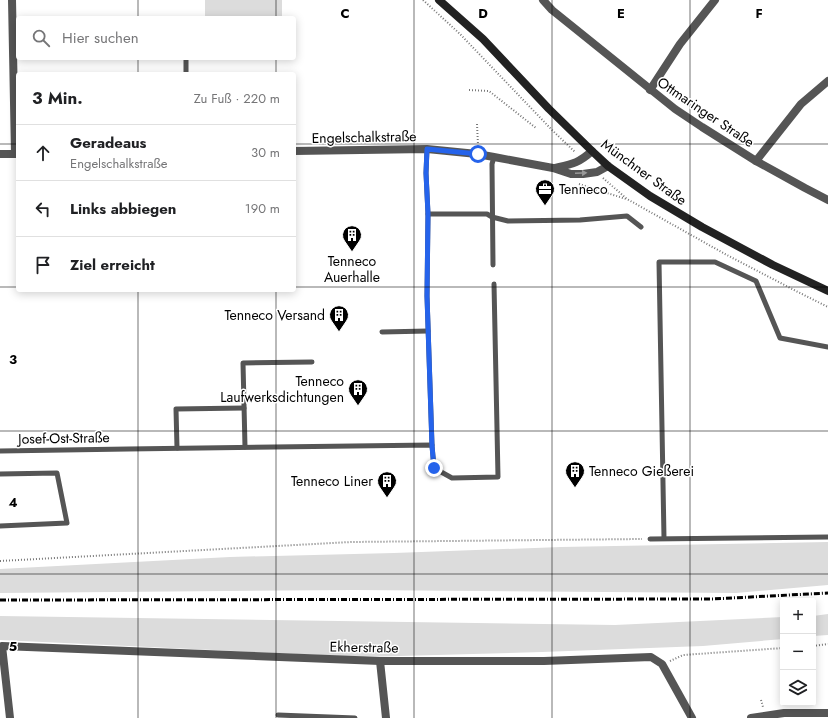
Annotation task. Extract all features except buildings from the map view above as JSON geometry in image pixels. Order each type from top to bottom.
[{"type":"main road","name":"Münchner Straße","points":[[439,0],[483,39],[549,109],[608,166],[650,196],[702,227],[773,265],[828,291]]},
{"type":"street","points":[[12,0],[16,123]]},
{"type":"street","name":"Ottmaringer Straße","points":[[543,0],[552,10],[675,110],[756,161],[828,200]]},
{"type":"street","points":[[650,90],[680,44],[715,0]]},
{"type":"street","points":[[756,161],[800,104],[828,81]]},
{"type":"street","name":"Engelschalkstraße","points":[[296,151],[427,149],[478,154],[553,168],[571,174],[597,172],[608,166]]},
{"type":"street","name":"Engelschalkstraße","points":[[553,168],[573,164],[592,152]]},
{"type":"street","points":[[0,154],[16,154]]},
{"type":"street","name":"Ekherstraße","points":[[10,718],[2,646],[380,661],[544,661],[651,657],[662,664]]},
{"type":"street","points":[[380,661],[386,718]]},
{"type":"street","points":[[662,664],[692,718]]},
{"type":"street","points":[[751,718],[784,714],[828,713]]},
{"type":"lane","points":[[186,60],[186,72]]},
{"type":"lane","points":[[427,149],[427,296],[432,446],[434,468],[452,478],[498,477],[494,284]]},
{"type":"lane","points":[[493,265],[492,164],[494,157]]},
{"type":"lane","points":[[428,214],[487,214],[492,217],[508,221],[580,220],[627,216],[641,226]]},
{"type":"lane","points":[[664,538],[659,262],[714,262],[756,281],[780,338],[828,347]]},
{"type":"lane","points":[[382,332],[428,331]]},
{"type":"lane","points":[[245,447],[243,363],[312,362]]},
{"type":"lane","points":[[177,448],[176,409],[244,408]]},
{"type":"lane","name":"Josef-Ost-Straße","points":[[0,451],[128,448],[432,446]]},
{"type":"lane","points":[[0,474],[57,472],[67,523],[0,526]]},
{"type":"lane","points":[[650,539],[828,537]]},
{"type":"lane","points":[[278,715],[355,718]]},
{"type":"path","points":[[468,90],[489,91],[536,128]]},
{"type":"path","points":[[477,124],[478,154]]},
{"type":"path","points":[[579,184],[627,199]]},
{"type":"path","points":[[0,561],[351,542],[650,539]]},
{"type":"path","points":[[816,646],[828,644]]},
{"type":"path","points":[[662,664],[683,655],[780,648]]},
{"type":"shaded area","points":[[205,0],[282,0],[282,16],[205,16]]},
{"type":"shaded area","points":[[828,542],[828,585],[736,593],[353,590],[0,593],[0,569],[230,557],[561,547]]},
{"type":"shaded area","points":[[828,614],[828,635],[816,636],[816,616]]},
{"type":"shaded area","points":[[0,616],[615,625],[780,617],[780,639],[703,646],[542,652],[363,657],[0,640]]},
{"type":"railway","points":[[0,600],[712,599],[828,593]]},
{"type":"place","name":"Tenneco","points":[[545,206]]},
{"type":"place","name":"Tenneco Auerhalle","points":[[352,252]]},
{"type":"place","name":"Tenneco Versand","points":[[339,332]]},
{"type":"place","name":"Tenneco Laufwerksdichtungen","points":[[358,406]]},
{"type":"place","name":"Tenneco Gießerei","points":[[575,488]]},
{"type":"place","name":"Tenneco Liner","points":[[387,498]]},
{"type":"route","points":[[434,468],[427,296],[427,149],[478,154]]}]
